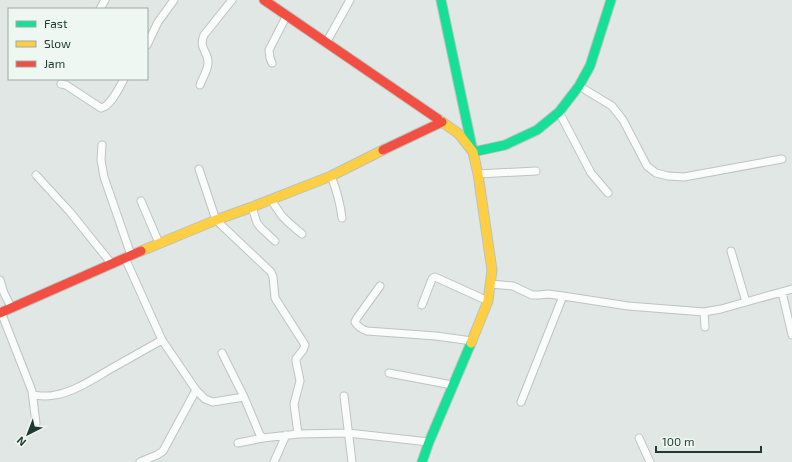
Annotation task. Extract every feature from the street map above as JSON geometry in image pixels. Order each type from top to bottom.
[{"type":"street","points":[[148,43],[158,22],[174,0]]},
{"type":"street","points":[[200,85],[208,63],[203,50],[202,40],[204,35],[232,0]]},
{"type":"street","points":[[264,0],[459,134],[473,152]]},
{"type":"street","points":[[326,43],[350,0]]},
{"type":"street","points":[[422,462],[452,385],[488,301],[492,270],[478,174],[441,0]]},
{"type":"street","points":[[473,152],[512,142],[537,130],[559,112],[579,86],[590,66],[611,0]]},
{"type":"street","points":[[272,63],[269,50],[287,15]]},
{"type":"street","points":[[61,84],[66,85],[103,108],[108,104],[123,80]]},
{"type":"street","points":[[579,86],[612,106],[623,120],[647,166],[656,173],[668,176],[684,177],[782,159]]},
{"type":"street","points":[[559,112],[591,172],[608,193]]},
{"type":"street","points":[[36,423],[34,396],[1,312],[159,243],[331,176],[442,122]]},
{"type":"street","points":[[102,145],[101,160],[104,177],[128,256],[162,340],[196,390],[206,399],[213,402],[244,397]]},
{"type":"street","points":[[199,169],[216,220],[271,272],[273,277],[275,298],[305,345],[305,348],[296,359],[300,381],[294,404],[298,434]]},
{"type":"street","points":[[478,174],[536,171]]},
{"type":"street","points":[[36,175],[74,217],[111,263]]},
{"type":"street","points":[[331,176],[337,190],[342,218]]},
{"type":"street","points":[[271,200],[282,216],[302,234]]},
{"type":"street","points":[[141,201],[159,243]]},
{"type":"street","points":[[252,207],[261,228],[275,242]]},
{"type":"street","points":[[731,251],[746,302]]},
{"type":"street","points":[[422,305],[432,280],[435,277],[488,301]]},
{"type":"street","points":[[0,280],[11,308]]},
{"type":"street","points":[[490,284],[513,286],[532,294],[539,295],[548,294],[628,306],[704,312],[721,309],[792,289]]},
{"type":"street","points":[[380,286],[355,322],[362,329],[472,341]]},
{"type":"street","points":[[782,292],[792,335]]},
{"type":"street","points":[[521,402],[563,296]]},
{"type":"street","points":[[704,312],[705,327]]},
{"type":"street","points":[[34,396],[56,395],[69,391],[88,382],[162,340]]},
{"type":"street","points":[[222,353],[244,397],[260,435],[263,438]]},
{"type":"street","points":[[389,373],[452,385]]},
{"type":"street","points":[[140,462],[163,451],[196,390]]},
{"type":"street","points":[[344,396],[352,462]]},
{"type":"street","points":[[238,443],[286,435],[348,433],[429,442]]},
{"type":"street","points":[[274,462],[286,435]]},
{"type":"street","points":[[639,438],[650,462]]},
{"type":"traffic: fast","points":[[441,0],[473,152],[505,145],[537,130],[559,112],[579,86],[590,66],[611,0]]},
{"type":"traffic: fast","points":[[422,462],[471,343]]},
{"type":"traffic: slow","points":[[438,119],[459,134],[473,152],[478,174],[492,270],[488,301],[471,343]]},
{"type":"traffic: slow","points":[[141,251],[216,220],[331,176],[383,150]]},
{"type":"traffic: jam","points":[[264,0],[438,119]]},
{"type":"traffic: jam","points":[[383,150],[442,122]]},
{"type":"traffic: jam","points":[[0,313],[141,251]]}]
